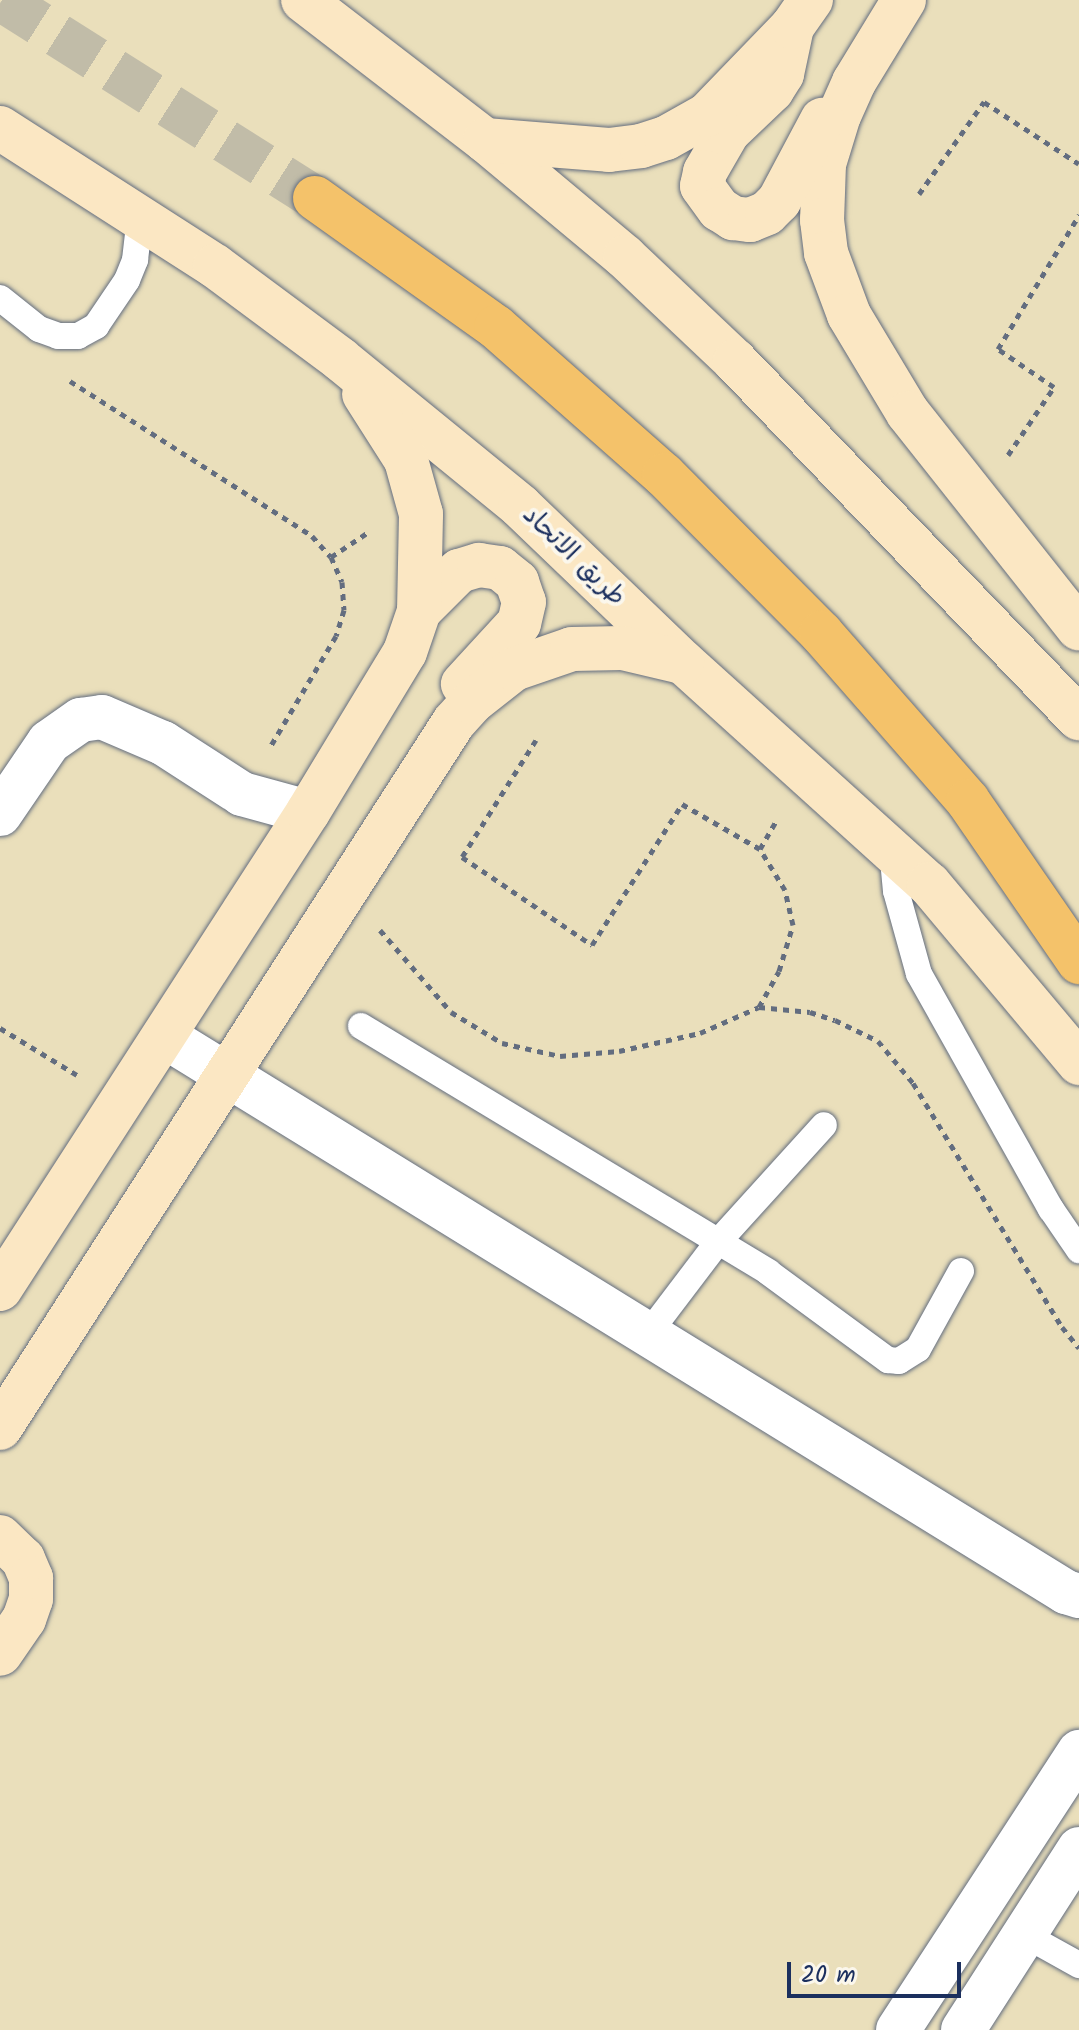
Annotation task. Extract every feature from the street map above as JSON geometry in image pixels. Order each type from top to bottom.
[{"type":"main road","points":[[315,198],[496,327],[675,486],[821,633],[968,801],[1079,962]]},
{"type":"street","points":[[303,0],[485,140],[625,257],[735,361],[1079,718]]},
{"type":"street","points":[[801,14],[782,74],[772,90],[728,132],[705,172],[702,186],[719,209],[733,218],[750,220],[767,213],[779,201],[817,126],[854,82],[904,0]]},
{"type":"street","points":[[485,140],[609,150],[641,146],[666,138],[707,115],[801,14]]},
{"type":"street","points":[[854,82],[824,164],[822,220],[828,261],[849,315],[908,413],[1079,629]]},
{"type":"street","name":"طريق الاتحاد","points":[[0,128],[215,266],[340,359],[520,506],[684,663],[806,769],[929,884],[1079,1063]]},
{"type":"street","points":[[0,1289],[308,812],[405,652],[419,611],[422,538],[415,486],[406,460],[340,359]]},
{"type":"street","points":[[419,611],[459,571],[479,565],[500,568],[517,582],[524,602],[519,623],[446,704],[442,715],[444,739]]},
{"type":"street","points":[[0,1428],[444,739],[472,702],[491,684],[538,659],[590,646],[623,648],[684,663]]},
{"type":"street","points":[[0,814],[49,742],[81,720],[102,717],[163,743],[242,794],[308,812]]},
{"type":"street","points":[[164,1036],[1075,1598]]},
{"type":"street","points":[[0,1537],[23,1559],[31,1578],[31,1599],[24,1619],[0,1654]]},
{"type":"street","points":[[898,2030],[1079,1752]]},
{"type":"street","points":[[963,2030],[1079,1849]]},
{"type":"lane","points":[[0,298],[39,329],[58,336],[78,336],[96,326],[127,280],[135,260],[140,217]]},
{"type":"lane","points":[[892,849],[899,905],[919,974],[1051,1209],[1079,1250]]},
{"type":"lane","points":[[361,1026],[793,1289],[888,1360],[910,1357],[918,1349],[961,1271]]},
{"type":"lane","points":[[648,1334],[717,1243],[824,1125]]},
{"type":"lane","points":[[1025,1935],[1079,1965]]},
{"type":"path","points":[[919,194],[984,102],[1079,164]]},
{"type":"path","points":[[976,502],[1054,387],[998,349],[1079,215]]},
{"type":"path","points":[[66,379],[312,536],[331,557],[337,569],[342,582],[344,610],[336,636],[242,794]]},
{"type":"path","points":[[536,740],[462,857],[592,945],[682,804],[760,849],[785,890],[793,925],[779,971],[759,1007]]},
{"type":"path","points":[[760,849],[806,769]]},
{"type":"path","points":[[347,893],[451,1012],[502,1043],[560,1056],[619,1051],[700,1033],[759,1007],[810,1012],[835,1020],[878,1041],[913,1083],[1062,1327],[1079,1348]]},
{"type":"tunnel","points":[[2,0],[315,198]]}]
